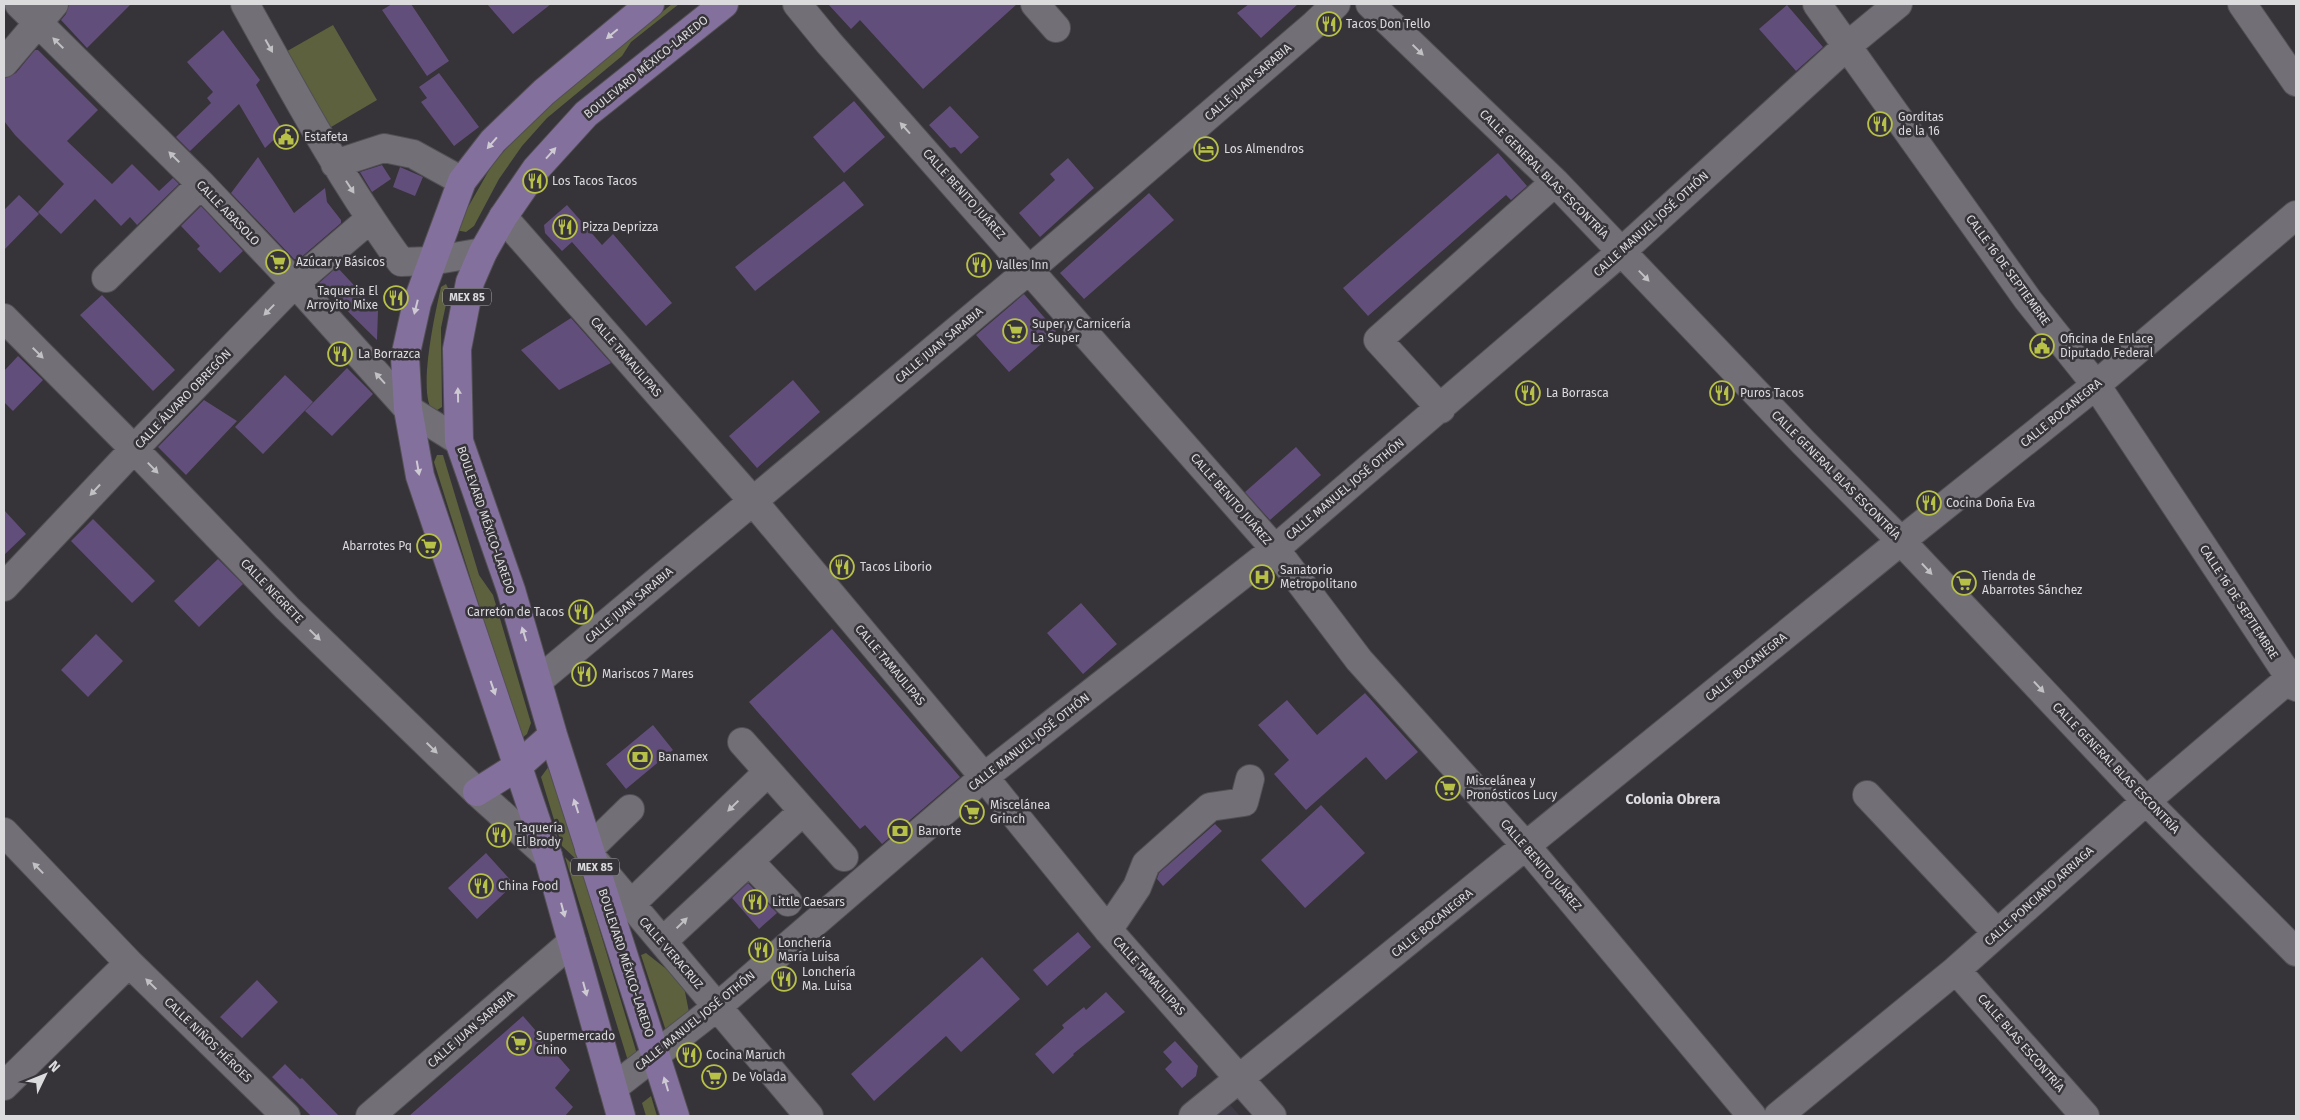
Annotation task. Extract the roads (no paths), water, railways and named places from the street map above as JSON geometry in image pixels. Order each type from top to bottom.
[{"type":"main road","name":"MEX 85","points":[[621,1116],[548,856],[420,476],[408,409],[405,358],[417,303],[462,181],[493,141],[544,92],[650,4]]},
{"type":"main road","name":"BOULEVARD MÉXICO-LAREDO","points":[[675,1116],[656,1052],[552,734],[511,590],[459,441],[457,349],[470,282],[483,252],[503,217],[536,169],[586,114],[724,4]]},
{"type":"main road","points":[[477,792],[518,766],[552,734]]},
{"type":"street","points":[[245,4],[335,164],[370,219],[402,262],[431,261],[483,252]]},
{"type":"street","name":"CALLE BENITO JUÁREZ","points":[[797,4],[829,43],[1275,549],[1359,660],[1526,846],[1752,1116]]},
{"type":"street","points":[[1035,4],[1056,28]]},
{"type":"street","name":"CALLE JUAN SARABIA","points":[[538,681],[1030,269],[1316,24],[1336,4]]},
{"type":"street","name":"CALLE GENERAL BLAS ESCONTRÍA","points":[[1370,4],[1555,182],[1804,443],[1901,541],[2146,801],[2296,952]]},
{"type":"street","name":"CALLE 16 DE SEPTIEMBRE","points":[[1817,4],[2028,300],[2096,385],[2294,679]]},
{"type":"street","name":"CALLE MANUEL JOSÉ OTHÓN","points":[[612,1088],[717,1006],[984,777],[1275,549],[1441,409],[1621,252],[1847,46],[1898,4]]},
{"type":"street","points":[[2242,4],[2296,82]]},
{"type":"street","points":[[4,64],[37,10]]},
{"type":"street","name":"CALLE ABASOLO","points":[[37,10],[295,283],[408,409],[459,441]]},
{"type":"street","points":[[335,164],[384,148],[413,154],[462,181]]},
{"type":"street","points":[[1441,409],[1378,340],[1555,182]]},
{"type":"street","points":[[106,278],[201,184]]},
{"type":"street","name":"CALLE BOCANEGRA","points":[[1193,1116],[2096,385],[2296,215]]},
{"type":"street","name":"CALLE TAMAULIPAS","points":[[503,217],[752,500],[984,777],[1108,930],[1272,1116]]},
{"type":"street","name":"CALLE ÁLVARO OBREGÓN","points":[[4,587],[134,449],[295,283],[370,219]]},
{"type":"street","name":"CALLE NEGRETE","points":[[4,318],[134,449],[287,608],[477,792],[548,856]]},
{"type":"street","name":"CALLE PONCIANO ARRIAGA","points":[[1778,1116],[1956,970],[2146,801],[2294,679]]},
{"type":"street","points":[[742,742],[802,812],[844,857]]},
{"type":"street","points":[[630,905],[768,772]]},
{"type":"street","points":[[1108,930],[1137,887],[1146,864],[1210,807],[1244,802],[1250,779]]},
{"type":"street","points":[[1867,795],[1997,933]]},
{"type":"street","points":[[590,853],[630,809]]},
{"type":"street","points":[[663,942],[802,812]]},
{"type":"street","name":"CALLE NIÑOS HÉROES","points":[[4,832],[129,963],[286,1116]]},
{"type":"street","name":"CALLE VERACRUZ","points":[[590,853],[630,905],[809,1116]]},
{"type":"street","points":[[749,861],[788,902]]},
{"type":"street","name":"CALLE JUAN SARABIA","points":[[370,1116],[572,942]]},
{"type":"street","points":[[4,1086],[129,963]]},
{"type":"street","name":"CALLE BLAS ESCONTRÍA","points":[[1956,970],[2086,1116]]},
{"type":"place","name":"Tacos Don Tello","points":[[1329,24]]},
{"type":"place","name":"Gorditas de la 16","points":[[1880,124]]},
{"type":"place","name":"Estafeta","points":[[286,137]]},
{"type":"place","name":"Los Almendros","points":[[1206,149]]},
{"type":"place","name":"Los Tacos Tacos","points":[[535,181]]},
{"type":"place","name":"Pizza Deprizza","points":[[565,227]]},
{"type":"place","name":"Azúcar y Básicos","points":[[278,262]]},
{"type":"place","name":"Valles Inn","points":[[979,265]]},
{"type":"place","name":"Taqueria El Arroyito Mixe","points":[[396,298]]},
{"type":"place","name":"Super y Carnicería La Super","points":[[1015,331]]},
{"type":"place","name":"Oficina de Enlace Diputado Federal","points":[[2042,346]]},
{"type":"place","name":"La Borrazca","points":[[340,354]]},
{"type":"place","name":"La Borrasca","points":[[1528,393]]},
{"type":"place","name":"Puros Tacos","points":[[1722,393]]},
{"type":"place","name":"Cocina Doña Eva","points":[[1929,503]]},
{"type":"place","name":"Abarrotes Pq","points":[[429,546]]},
{"type":"place","name":"Tacos Liborio","points":[[842,567]]},
{"type":"place","name":"Sanatorio Metropolitano","points":[[1262,577]]},
{"type":"place","name":"Tienda de Abarrotes Sánchez","points":[[1964,583]]},
{"type":"place","name":"Carretón de Tacos","points":[[581,612]]},
{"type":"place","name":"Mariscos 7 Mares","points":[[584,674]]},
{"type":"place","name":"Banamex","points":[[640,757]]},
{"type":"place","name":"Miscelánea y Pronósticos Lucy","points":[[1448,788]]},
{"type":"place","name":"Miscelánea Grinch","points":[[972,812]]},
{"type":"place","name":"Banorte","points":[[900,831]]},
{"type":"place","name":"Taquería El Brody","points":[[499,835]]},
{"type":"place","name":"China Food","points":[[481,886]]},
{"type":"place","name":"Little Caesars","points":[[755,902]]},
{"type":"place","name":"Lonchería María Luisa","points":[[761,950]]},
{"type":"place","name":"Lonchería Ma. Luisa","points":[[784,979]]},
{"type":"place","name":"Supermercado Chino","points":[[519,1043]]},
{"type":"place","name":"Cocina Maruch","points":[[689,1055]]},
{"type":"place","name":"De Volada","points":[[714,1077]]},
{"type":"district","name":"Colonia Obrera","points":[[1673,799]]}]
